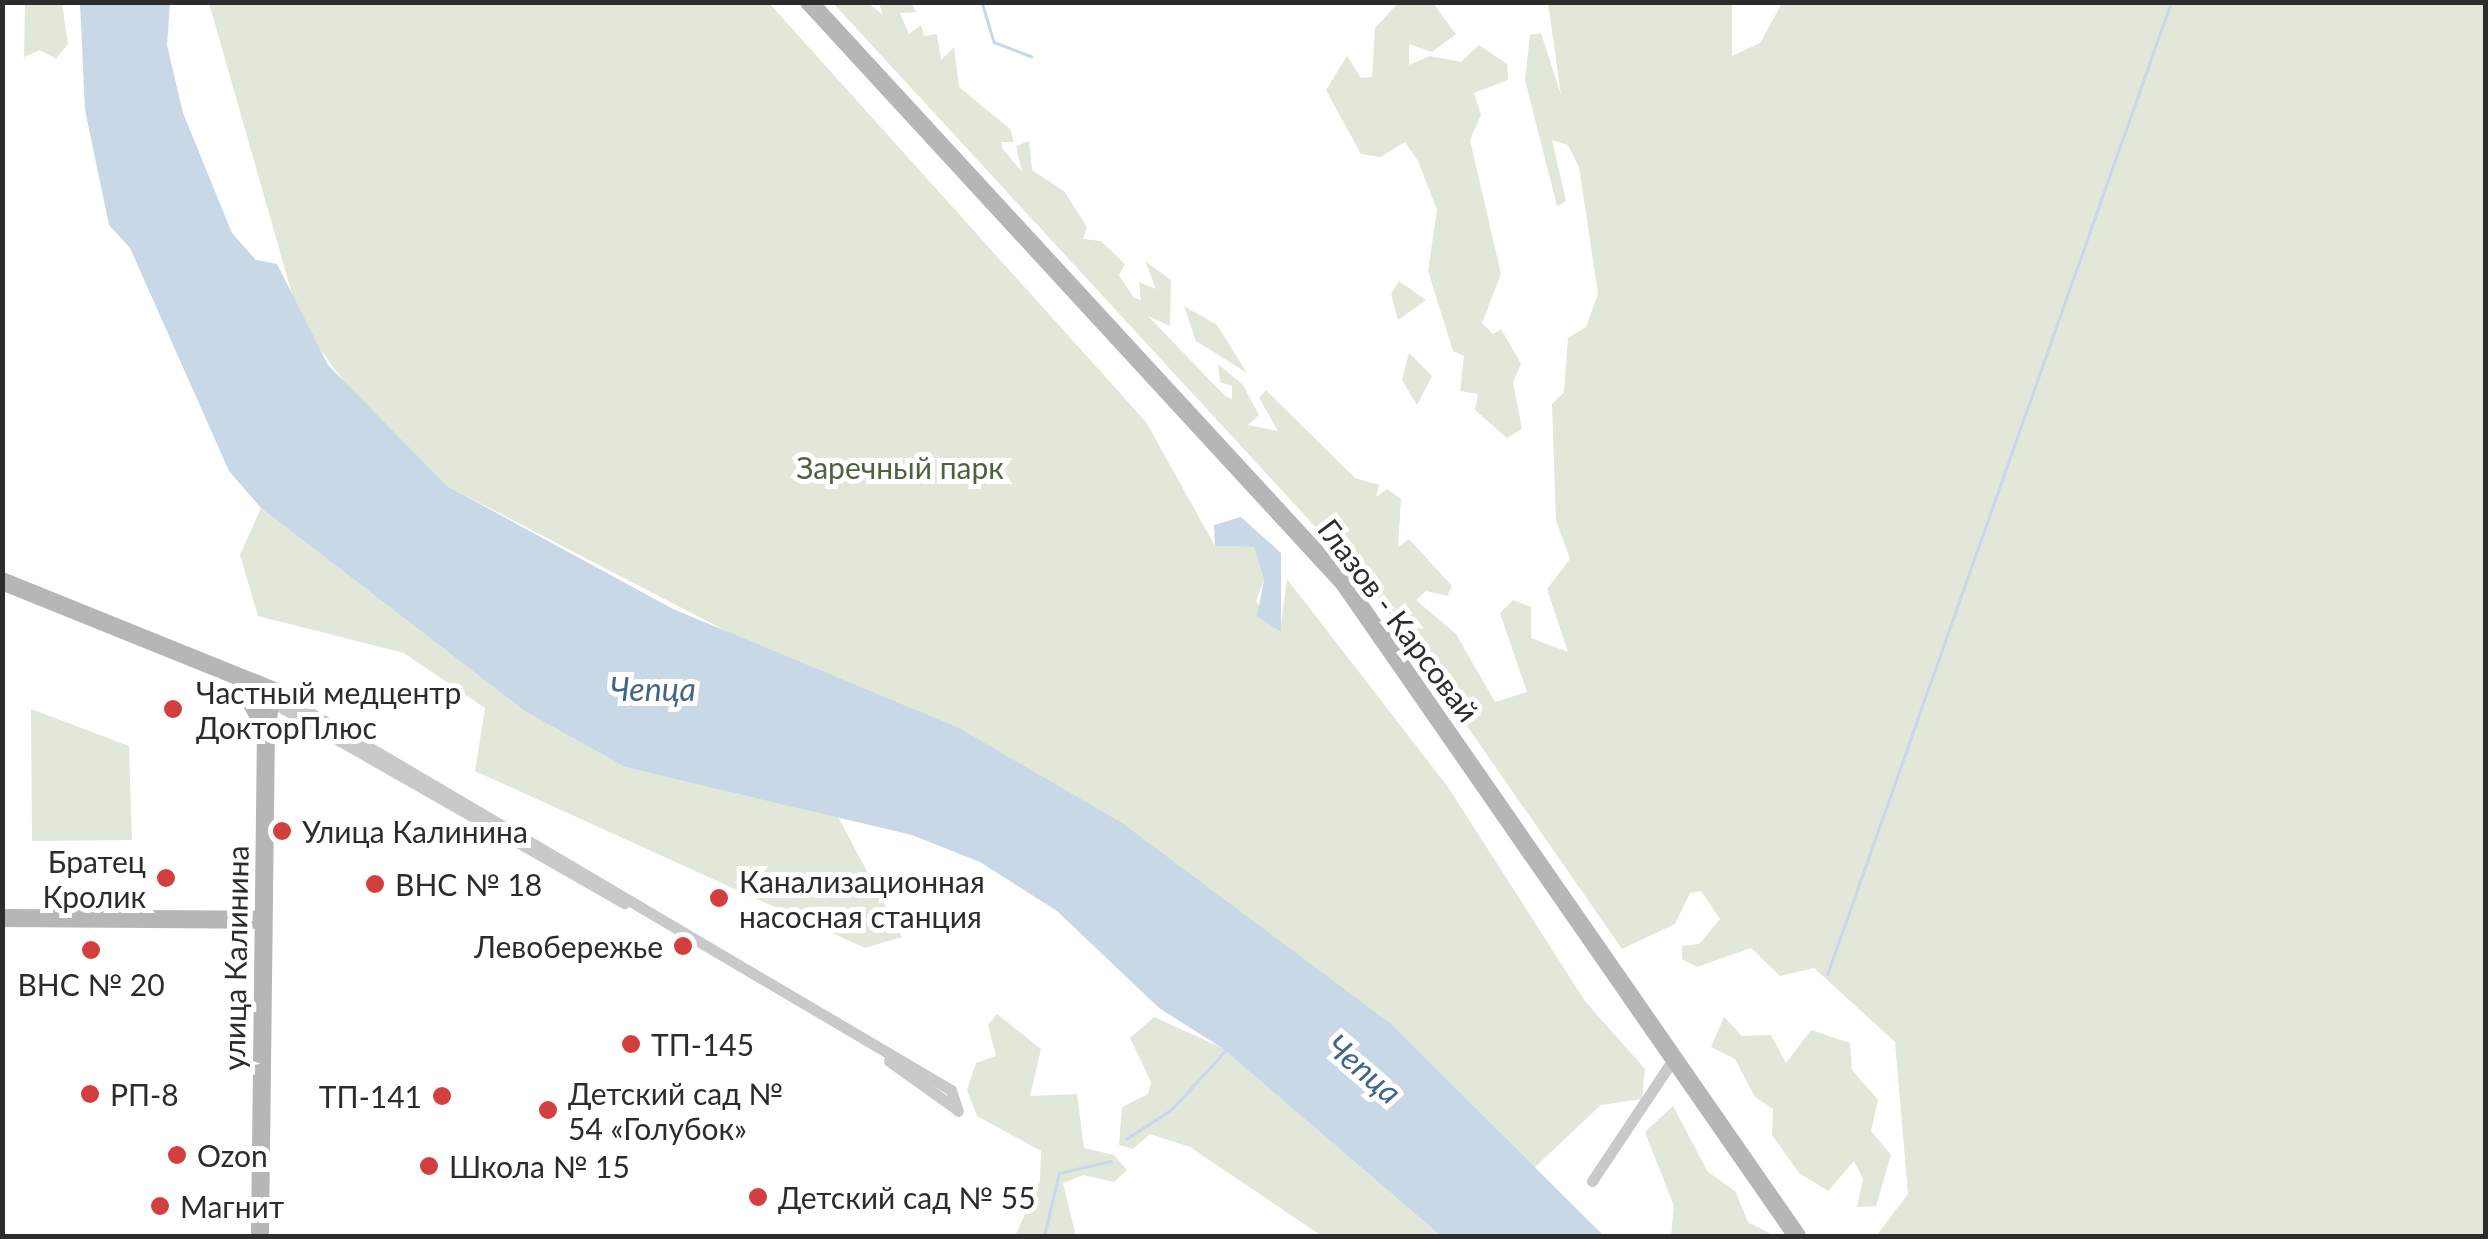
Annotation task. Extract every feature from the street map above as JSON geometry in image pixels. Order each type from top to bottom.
[{"type":"main road","name":"Глазов - Карсовай","points":[[810,2],[1334,571],[1797,1236]]},
{"type":"main road","points":[[2,581],[271,695]]},
{"type":"main road","points":[[2,593],[242,688],[271,695]]},
{"type":"main road","points":[[242,688],[266,729]]},
{"type":"main road","name":"улица Калинина","points":[[260,1236],[262,920],[266,729],[271,695]]},
{"type":"main road","points":[[2,918],[262,920]]},
{"type":"street","points":[[271,695],[951,1090],[958,1111],[872,1049],[297,714],[271,695]]},
{"type":"street","points":[[266,729],[297,714]]},
{"type":"street","points":[[1592,1181],[1674,1058]]},
{"type":"green space","points":[[1399,2],[1433,3],[1456,34],[1432,52],[1409,44],[1409,65],[1430,56],[1461,62],[1479,45],[1507,64],[1508,80],[1474,93],[1481,115],[1470,140],[1501,274],[1482,323],[1493,334],[1501,329],[1521,364],[1513,382],[1522,429],[1507,438],[1475,410],[1478,394],[1460,391],[1464,356],[1453,351],[1428,271],[1437,210],[1418,161],[1405,142],[1381,157],[1361,154],[1326,90],[1347,56],[1361,78],[1372,77],[1375,28]]},
{"type":"green space","points":[[25,3],[62,3],[68,44],[56,59],[40,50],[24,57]]},
{"type":"green space","name":"Заречный парк","points":[[209,3],[769,3],[1146,422],[1215,546],[1254,547],[1264,580],[1256,601],[1280,632],[1287,579],[1448,787],[1585,1001],[1645,1069],[1642,1099],[1601,1105],[1534,1168],[1378,1014],[726,631],[447,486],[360,403],[300,322]]},
{"type":"green space","points":[[833,3],[868,3],[883,15],[879,3],[911,3],[917,12],[900,13],[909,34],[921,25],[924,36],[937,34],[941,60],[954,47],[959,87],[1010,129],[1014,142],[1001,142],[1003,149],[1022,172],[1016,146],[1029,141],[1032,170],[1064,191],[1087,227],[1083,239],[1101,241],[1125,264],[1119,275],[1134,298],[1141,300],[1139,282],[1156,289],[1145,261],[1171,280],[1170,326],[1148,316],[1225,396],[1232,399],[1232,386],[1220,382],[1218,364],[1243,385],[1259,415],[1248,425],[1278,431],[1259,398],[1266,390],[1355,478],[1379,485],[1376,497],[1387,489],[1401,499],[1398,547],[1409,539],[1452,586],[1447,596],[1426,591],[1416,600],[1456,634],[1495,702],[1527,692],[1500,613],[1513,600],[1531,607],[1531,638],[1568,652],[1547,589],[1570,559],[1556,520],[1552,404],[1564,392],[1568,338],[1586,327],[1598,294],[1579,167],[1568,145],[1552,140],[1566,201],[1557,206],[1525,80],[1530,35],[1541,33],[1561,95],[1548,3],[1732,3],[1732,56],[1760,43],[1782,3],[2485,3],[2485,1236],[1876,1236],[1908,1194],[1895,1042],[1814,968],[1780,976],[1751,948],[1697,967],[1682,959],[1682,946],[1699,944],[1720,919],[1701,891],[1690,893],[1675,924],[1622,949],[1369,585]]},
{"type":"green space","points":[[1399,281],[1426,300],[1398,320],[1391,294]]},
{"type":"green space","points":[[1184,306],[1217,325],[1247,373],[1196,341]]},
{"type":"green space","points":[[1409,353],[1432,376],[1417,405],[1402,380]]},
{"type":"green space","points":[[261,508],[526,712],[625,767],[837,815],[902,937],[865,948],[475,771],[485,708],[404,653],[258,616],[240,555]]},
{"type":"green space","points":[[31,709],[129,746],[132,840],[32,841]]},
{"type":"green space","points":[[997,1014],[1041,1049],[1030,1096],[1077,1094],[1084,1148],[1114,1155],[1127,1170],[1114,1182],[1083,1175],[1063,1183],[1076,1236],[1015,1236],[1040,1181],[1041,1151],[977,1116],[967,1090],[976,1063],[996,1056],[988,1025]]},
{"type":"green space","points":[[1154,1017],[1222,1048],[1441,1236],[1322,1236],[1190,1147],[1150,1134],[1133,1149],[1119,1145],[1122,1107],[1148,1094],[1151,1082],[1130,1038]]},
{"type":"green space","points":[[1724,1017],[1742,1036],[1771,1035],[1786,1063],[1811,1030],[1850,1043],[1852,1070],[1878,1100],[1871,1131],[1891,1155],[1876,1206],[1857,1207],[1863,1179],[1854,1161],[1828,1191],[1799,1173],[1772,1135],[1773,1109],[1755,1097],[1735,1059],[1711,1047]]},
{"type":"green space","points":[[1673,1106],[1708,1172],[1735,1191],[1748,1222],[1775,1236],[1671,1236],[1674,1206],[1645,1132]]},
{"type":"water","name":"Чепца","points":[[80,3],[170,3],[167,45],[183,113],[232,233],[256,260],[277,264],[328,365],[447,486],[673,609],[959,728],[1122,823],[1391,1024],[1604,1236],[1441,1236],[1222,1048],[1159,1008],[1057,911],[980,862],[912,835],[625,767],[526,712],[261,508],[229,471],[130,248],[109,225],[85,110]]},
{"type":"water","points":[[1241,517],[1281,553],[1281,632],[1257,616],[1264,580],[1254,547],[1215,546],[1214,525]]},
{"type":"waterway","points":[[982,2],[994,42],[1031,56]]},
{"type":"waterway","points":[[1827,975],[2171,2]]},
{"type":"waterway","points":[[1126,1139],[1172,1109],[1225,1051]]},
{"type":"waterway","points":[[1044,1236],[1059,1173],[1111,1161]]},
{"type":"place","name":"Частный медцентр ДокторПлюс","points":[[173,709]]},
{"type":"place","name":"Улица Калинина","points":[[282,831]]},
{"type":"place","name":"Братец Кролик","points":[[166,878]]},
{"type":"place","name":"ВНС № 18","points":[[375,884]]},
{"type":"place","name":"Канализационная насосная станция","points":[[719,898]]},
{"type":"place","name":"Левобережье","points":[[683,946]]},
{"type":"place","name":"ВНС № 20","points":[[91,950]]},
{"type":"place","name":"ТП-145","points":[[631,1044]]},
{"type":"place","name":"РП-8","points":[[90,1094]]},
{"type":"place","name":"ТП-141","points":[[442,1096]]},
{"type":"place","name":"Детский сад № 54 «Голубок»","points":[[548,1110]]},
{"type":"place","name":"Ozon","points":[[177,1155]]},
{"type":"place","name":"Школа № 15","points":[[429,1166]]},
{"type":"place","name":"Детский сад № 55","points":[[758,1197]]},
{"type":"place","name":"Магнит","points":[[160,1206]]}]
